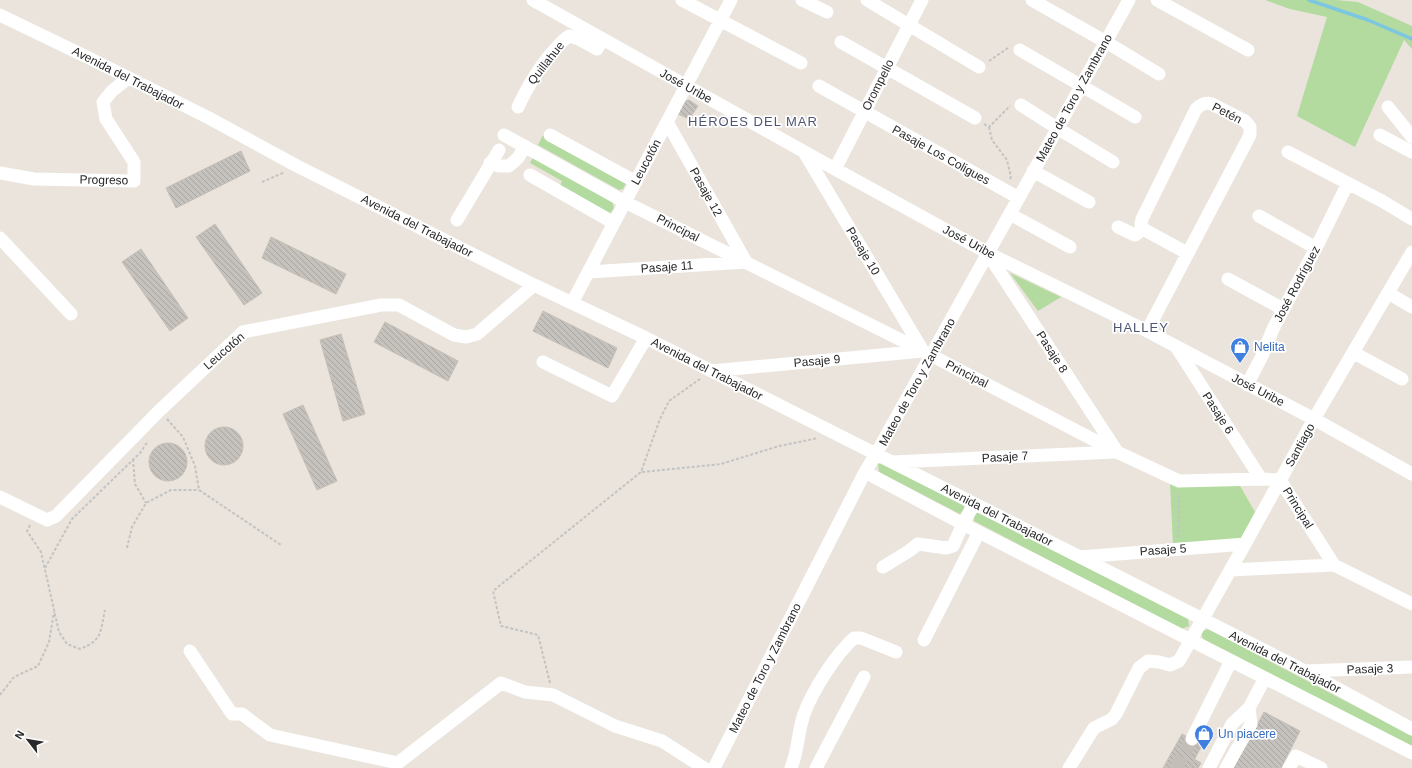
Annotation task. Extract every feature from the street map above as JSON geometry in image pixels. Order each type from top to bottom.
[{"type":"street","name":"José Uribe","points":[[533,0],[602,40],[988,253],[1147,331],[1314,419],[1411,474]]},
{"type":"street","points":[[682,0],[801,63]]},
{"type":"street","name":"Leucotón","points":[[572,303],[731,0]]},
{"type":"street","points":[[802,0],[827,12]]},
{"type":"street","points":[[867,0],[979,67]]},
{"type":"street","name":"Orompello","points":[[835,169],[886,69],[910,26],[922,0]]},
{"type":"street","points":[[1032,0],[1159,74]]},
{"type":"street","name":"Mateo de Toro y Zambrano","points":[[714,768],[927,353],[988,253],[1129,0]]},
{"type":"street","points":[[1157,0],[1248,50]]},
{"type":"street","name":"Avenida del Trabajador","points":[[0,15],[209,118],[297,166],[534,285],[646,338],[834,432],[1202,619],[1412,729]]},
{"type":"street","name":"Quillahue","points":[[518,107],[533,77],[562,41],[569,36],[579,39],[597,49],[602,40]]},
{"type":"street","points":[[841,42],[878,62],[886,69],[975,118]]},
{"type":"street","points":[[1020,50],[1135,117]]},
{"type":"street","name":"Progreso","points":[[0,172],[34,179],[134,181],[134,162],[106,118],[103,102],[112,91],[128,78]]},
{"type":"street","name":"Pasaje Los Coligues","points":[[819,86],[1019,198]]},
{"type":"street","name":"Petén","points":[[1143,229],[1141,224],[1142,219],[1196,109],[1203,103],[1212,104],[1245,121],[1250,127],[1250,135],[1147,331]]},
{"type":"street","points":[[1021,105],[1113,162]]},
{"type":"street","points":[[1388,107],[1412,137]]},
{"type":"street","points":[[1396,118],[1384,137],[1412,152]]},
{"type":"street","name":"Pasaje 12","points":[[667,122],[746,262]]},
{"type":"street","name":"Principal","points":[[504,135],[625,202],[927,353],[1117,452],[1179,481],[1280,480],[1334,565]]},
{"type":"street","points":[[550,135],[636,182]]},
{"type":"street","points":[[490,163],[499,166],[509,166],[530,149]]},
{"type":"street","points":[[457,220],[498,150]]},
{"type":"street","name":"Pasaje 10","points":[[803,150],[927,353]]},
{"type":"street","points":[[1288,152],[1382,201],[1412,219]]},
{"type":"street","points":[[1033,171],[1089,202]]},
{"type":"street","points":[[530,175],[614,223]]},
{"type":"street","name":"José Rodríguez","points":[[1247,385],[1283,309],[1316,248],[1348,183]]},
{"type":"street","points":[[1010,214],[1070,247]]},
{"type":"street","points":[[1259,216],[1316,248]]},
{"type":"street","points":[[1118,227],[1135,235],[1143,229],[1187,253]]},
{"type":"street","points":[[0,238],[71,314]]},
{"type":"street","name":"Santiago","points":[[1069,768],[1094,728],[1112,718],[1116,714],[1140,668],[1148,661],[1170,665],[1179,661],[1314,419],[1412,252]]},
{"type":"street","name":"Pasaje 8","points":[[988,253],[1117,452]]},
{"type":"street","name":"Pasaje 11","points":[[589,272],[746,262]]},
{"type":"street","points":[[1228,279],[1283,309]]},
{"type":"street","name":"Leucotón","points":[[0,497],[47,520],[56,516],[163,415],[243,332],[381,305],[399,305],[454,335],[466,337],[477,334],[534,285]]},
{"type":"street","points":[[1388,293],[1412,307]]},
{"type":"street","points":[[542,362],[612,396],[646,338]]},
{"type":"street","name":"Pasaje 6","points":[[1176,347],[1261,479]]},
{"type":"street","name":"Pasaje 9","points":[[711,371],[927,353]]},
{"type":"street","points":[[1354,353],[1402,380]]},
{"type":"street","name":"Pasaje 7","points":[[892,462],[1117,452]]},
{"type":"street","name":"Avenida del Trabajador","points":[[865,472],[963,524],[1412,753]]},
{"type":"street","points":[[882,567],[918,544],[946,548],[953,546],[974,504]]},
{"type":"street","points":[[924,640],[979,532]]},
{"type":"street","name":"Pasaje 5","points":[[1080,557],[1245,544]]},
{"type":"street","points":[[1230,570],[1334,565],[1412,604]]},
{"type":"street","points":[[791,768],[794,762],[797,741],[804,714],[822,677],[845,646],[854,638],[861,638],[896,652]]},
{"type":"street","points":[[190,651],[232,714],[242,714],[270,735],[398,763],[501,683],[525,692],[553,695],[615,726],[662,741],[704,768]]},
{"type":"street","points":[[1192,739],[1231,661]]},
{"type":"street","name":"Pasaje 3","points":[[1305,672],[1412,667]]},
{"type":"street","points":[[816,768],[864,678]]},
{"type":"street","points":[[1209,768],[1232,724],[1249,708],[1266,678]]},
{"type":"street","points":[[1226,768],[1251,724],[1249,708]]},
{"type":"street","points":[[1289,768],[1296,756],[1321,768]]},
{"type":"path","points":[[979,67],[1012,46],[1020,50]]},
{"type":"path","points":[[990,127],[1015,101],[1021,105]]},
{"type":"path","points":[[975,118],[990,127]]},
{"type":"path","points":[[990,127],[992,140],[1006,160],[1011,177],[1006,191]]},
{"type":"path","points":[[262,182],[297,166]]},
{"type":"path","points":[[553,695],[538,635],[501,626],[493,591],[641,472],[668,401],[711,371]]},
{"type":"path","points":[[163,415],[163,424]]},
{"type":"path","points":[[163,415],[183,437],[195,466],[199,490]]},
{"type":"path","points":[[641,472],[721,464],[778,446],[825,436],[834,432]]},
{"type":"path","points":[[45,568],[72,519],[140,453],[150,438]]},
{"type":"path","points":[[133,459],[135,484],[146,503]]},
{"type":"path","points":[[1178,549],[1179,481]]},
{"type":"path","points":[[127,548],[132,527],[146,503],[171,490],[199,490],[281,545]]},
{"type":"path","points":[[35,514],[27,531],[41,552],[60,632],[67,644],[80,649],[91,645],[100,636],[104,610]]},
{"type":"path","points":[[0,695],[14,677],[38,666],[49,642],[55,611]]},
{"type":"green space","points":[[1265,0],[1336,0],[1358,2],[1412,26],[1412,49],[1404,40],[1355,147],[1297,116],[1327,17],[1290,9]]},
{"type":"green space","points":[[543,135],[624,179],[626,183],[623,189],[619,190],[538,145]]},
{"type":"green space","points":[[534,156],[612,201],[614,208],[610,213],[560,186],[562,181],[530,163]]},
{"type":"green space","points":[[1010,273],[1061,297],[1038,311]]},
{"type":"green space","points":[[882,463],[964,505],[964,509],[960,514],[879,472],[878,464]]},
{"type":"green space","points":[[1170,483],[1239,484],[1255,512],[1240,540],[1173,546]]},
{"type":"green space","points":[[979,512],[1188,619],[1189,626],[1181,629],[974,521],[974,515]]},
{"type":"green space","points":[[1208,629],[1412,736],[1412,748],[1203,639],[1201,632]]},
{"type":"building","points":[[689,100],[698,106],[689,119],[676,113],[682,102]]},
{"type":"building","points":[[241,151],[250,171],[176,208],[166,188]]},
{"type":"building","points":[[215,224],[262,293],[244,305],[196,237]]},
{"type":"building","points":[[271,237],[346,274],[336,294],[262,258]]},
{"type":"building","points":[[141,249],[188,318],[170,331],[122,262]]},
{"type":"building","points":[[543,311],[617,348],[608,368],[533,331]]},
{"type":"building","points":[[385,322],[458,361],[448,381],[374,342]]},
{"type":"building","points":[[341,334],[365,414],[343,421],[320,340]]},
{"type":"building","points":[[303,405],[337,481],[317,490],[283,414]]},
{"type":"building","points":[[220,427],[228,427],[238,432],[242,439],[242,453],[238,460],[228,465],[220,465],[210,460],[208,457],[205,450],[205,442],[210,432],[213,430]]},
{"type":"building","points":[[164,443],[172,443],[182,448],[186,455],[186,469],[182,476],[172,481],[164,481],[154,476],[152,473],[149,466],[149,458],[154,448],[157,446]]},
{"type":"building","points":[[1264,712],[1300,731],[1281,768],[1234,768]]},
{"type":"building","points":[[1182,734],[1202,745],[1190,768],[1163,768]]},
{"type":"building","points":[[1194,759],[1201,763],[1198,768],[1190,768]]},
{"type":"waterway","points":[[1309,0],[1368,20],[1412,39]]},
{"type":"tunnel","points":[[1176,768],[1192,739]]},
{"type":"place","name":"Nelita","points":[[1240,364]]},
{"type":"place","name":"Un piacere","points":[[1204,751]]},
{"type":"district","name":"HÉROES DEL MAR","points":[[753,121]]},
{"type":"district","name":"HALLEY","points":[[1141,327]]}]
